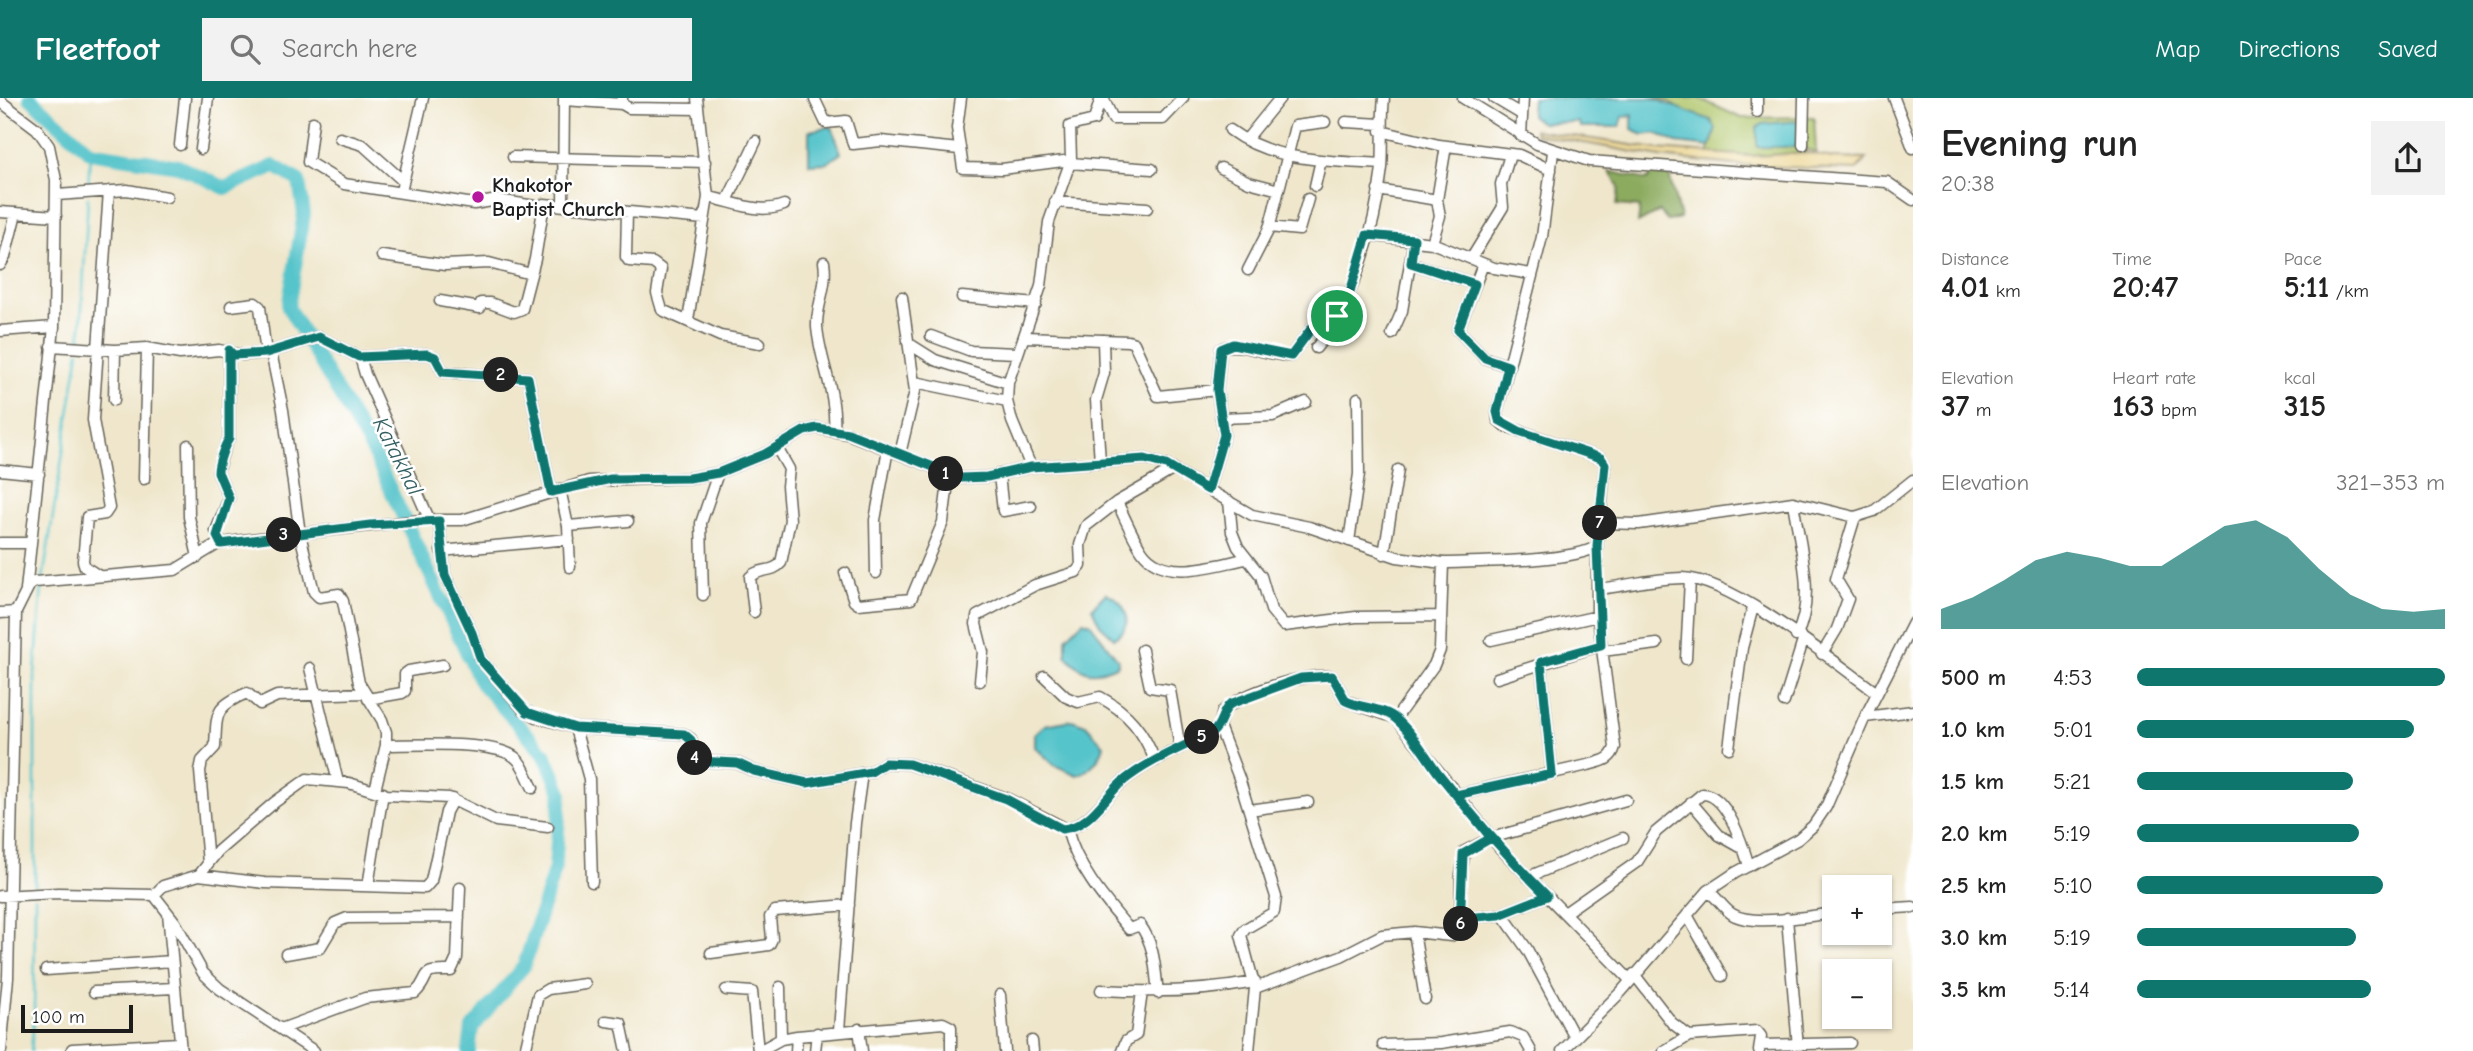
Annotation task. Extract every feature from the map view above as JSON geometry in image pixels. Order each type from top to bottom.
[{"type":"street","points":[[180,145],[185,98]]},
{"type":"street","points":[[201,149],[208,98]]},
{"type":"street","points":[[402,186],[424,98]]},
{"type":"street","points":[[961,98],[957,128],[960,165],[972,170],[1070,161],[1152,169]]},
{"type":"street","points":[[1102,98],[1110,114],[1121,120]]},
{"type":"street","points":[[1089,122],[1094,120],[1102,98]]},
{"type":"street","points":[[1031,467],[1007,401],[1008,383],[1016,353],[1026,337],[1036,304],[1044,247],[1055,202],[1070,161],[1070,126],[1089,122],[1163,120],[1183,98]]},
{"type":"street","points":[[1246,140],[1280,98]]},
{"type":"street","points":[[1316,348],[1348,299],[1367,235],[1382,164],[1384,98]]},
{"type":"street","points":[[1463,98],[1521,136],[1553,152],[1589,161],[1887,182],[1913,200]]},
{"type":"street","points":[[1494,98],[1521,114]]},
{"type":"street","points":[[1521,136],[1523,98]]},
{"type":"street","points":[[1757,98],[1757,112]]},
{"type":"street","points":[[1803,145],[1804,98]]},
{"type":"street","points":[[1894,98],[1913,148]]},
{"type":"street","points":[[563,205],[564,99],[622,101],[624,108],[656,104],[697,104],[708,197],[688,320]]},
{"type":"street","points":[[816,99],[826,123],[846,121],[853,144],[881,141],[959,149]]},
{"type":"street","points":[[0,101],[37,129],[48,146],[61,194],[56,216],[54,327],[57,346],[30,543],[26,593]]},
{"type":"street","points":[[313,122],[308,162],[344,184],[402,186],[474,204],[498,200],[541,207],[544,204],[563,205],[704,219]]},
{"type":"street","points":[[1248,270],[1269,227],[1295,126],[1325,122]]},
{"type":"street","points":[[1346,122],[1381,128],[1447,146],[1530,159],[1551,170]]},
{"type":"street","points":[[1230,130],[1246,140],[1288,156],[1382,164]]},
{"type":"street","points":[[340,138],[363,145],[402,186]]},
{"type":"street","points":[[727,201],[756,141]]},
{"type":"street","points":[[1432,243],[1440,216],[1437,200],[1447,146]]},
{"type":"street","points":[[1456,795],[1608,760],[1615,747],[1598,616],[1597,546],[1605,464],[1601,458],[1519,431],[1499,420],[1497,412],[1542,237],[1553,152]]},
{"type":"street","points":[[1471,259],[1503,207],[1501,184],[1510,155]]},
{"type":"street","points":[[513,157],[705,162]]},
{"type":"street","points":[[1315,187],[1321,160]]},
{"type":"street","points":[[1221,168],[1249,182],[1279,190]]},
{"type":"street","points":[[1378,190],[1437,200]]},
{"type":"street","points":[[61,194],[140,191],[167,197]]},
{"type":"street","points":[[100,577],[85,568],[83,561],[87,517],[105,514],[110,508],[93,420],[107,192]]},
{"type":"street","points":[[708,197],[758,211],[785,205]]},
{"type":"street","points":[[1269,227],[1299,230],[1308,199]]},
{"type":"street","points":[[1055,202],[1147,208]]},
{"type":"street","points":[[440,301],[480,308],[481,303],[490,303],[518,312],[522,309],[531,274],[541,207]]},
{"type":"street","points":[[0,212],[56,216]]},
{"type":"street","points":[[627,212],[626,257],[629,261],[659,266],[661,272],[657,293],[662,310],[720,336],[760,343]]},
{"type":"street","points":[[0,265],[5,257],[16,213]]},
{"type":"street","points":[[1367,235],[1432,243],[1483,264],[1531,274]]},
{"type":"street","points":[[1392,334],[1402,311],[1414,239]]},
{"type":"street","points":[[382,257],[445,265],[489,263],[531,274]]},
{"type":"street","points":[[824,262],[825,291],[817,325],[834,403],[834,430]]},
{"type":"street","points":[[1411,263],[1475,284]]},
{"type":"street","points":[[1483,264],[1458,326],[1460,335],[1485,358],[1508,366]]},
{"type":"street","points":[[900,454],[914,401],[915,382],[902,297]]},
{"type":"street","points":[[962,298],[1036,304]]},
{"type":"street","points":[[231,306],[255,303],[260,307],[282,400],[300,534],[314,592],[319,597],[339,594],[343,601],[352,656],[366,696],[382,720],[386,745],[368,886]]},
{"type":"street","points":[[1208,490],[1224,435],[1217,390],[1221,349],[1226,346],[1287,356],[1294,352],[1314,325],[1322,324],[1330,329]]},
{"type":"street","points":[[0,331],[54,327]]},
{"type":"street","points":[[931,336],[971,351],[1016,353]]},
{"type":"street","points":[[1026,337],[1134,343],[1152,386],[1161,397],[1217,390]]},
{"type":"street","points":[[229,350],[233,355],[269,352],[291,344],[326,338],[360,357],[427,354],[435,357],[443,372],[528,378],[555,491],[568,526],[570,568]]},
{"type":"street","points":[[1100,462],[1096,400],[1104,373],[1103,340]]},
{"type":"street","points":[[908,343],[935,360],[1008,383]]},
{"type":"street","points":[[57,346],[115,350],[147,348],[180,354],[229,350]]},
{"type":"street","points":[[144,479],[147,348]]},
{"type":"street","points":[[114,400],[115,350]]},
{"type":"street","points":[[221,544],[216,531],[229,498],[218,472],[223,460],[224,446],[229,439],[229,350]]},
{"type":"street","points":[[360,357],[430,521],[451,591],[472,633],[481,660],[527,712],[575,728],[684,734],[691,740],[697,761],[737,763],[754,771],[807,783],[862,773],[893,762],[922,767],[1006,799],[1067,829],[1077,825],[1102,806],[1123,782],[1219,726]]},
{"type":"street","points":[[915,382],[1007,401]]},
{"type":"street","points":[[1349,541],[1359,474],[1358,398]]},
{"type":"street","points":[[1221,418],[1273,416],[1306,402]]},
{"type":"street","points":[[1,1051],[8,978],[5,826],[16,612],[30,584],[35,582],[175,570],[221,544],[392,523],[479,517],[555,491],[611,479],[689,478],[718,473],[777,448],[810,429],[834,430],[949,475],[999,475],[1031,467],[1145,459],[1174,469],[1252,515],[1309,527],[1384,554],[1443,563],[1542,558],[1589,551],[1597,546]]},
{"type":"street","points":[[188,445],[189,517],[198,556]]},
{"type":"street","points":[[754,612],[750,577],[755,572],[777,568],[781,563],[790,520],[787,486],[789,469],[777,448]]},
{"type":"street","points":[[876,573],[876,520],[888,449]]},
{"type":"street","points":[[980,681],[983,652],[976,624],[977,616],[1035,585],[1076,572],[1081,566],[1081,534],[1093,519],[1174,469]]},
{"type":"street","points":[[0,470],[39,474]]},
{"type":"street","points":[[1384,554],[1398,470]]},
{"type":"street","points":[[703,595],[701,523],[718,473]]},
{"type":"street","points":[[845,573],[858,604],[911,599],[943,522],[949,475]]},
{"type":"street","points":[[999,475],[1003,511],[1031,506]]},
{"type":"street","points":[[1600,523],[1639,524],[1793,502],[1855,517],[1874,511],[1913,480]]},
{"type":"street","points":[[1229,500],[1232,532],[1245,559],[1261,576],[1271,610],[1288,628],[1356,617],[1440,616]]},
{"type":"street","points":[[1117,502],[1143,552],[1155,564],[1173,570],[1245,559]]},
{"type":"street","points":[[1784,702],[1804,622],[1806,598],[1793,502]]},
{"type":"street","points":[[1822,654],[1849,599],[1836,579],[1855,517]]},
{"type":"street","points":[[568,526],[628,521]]},
{"type":"street","points":[[441,551],[569,539]]},
{"type":"street","points":[[0,543],[30,543]]},
{"type":"street","points":[[1396,718],[1434,665],[1440,650],[1443,563]]},
{"type":"street","points":[[1598,589],[1690,579],[1714,586],[1753,607],[1877,693]]},
{"type":"street","points":[[1686,659],[1690,579]]},
{"type":"street","points":[[1729,748],[1742,648],[1753,607]]},
{"type":"street","points":[[0,613],[16,612]]},
{"type":"street","points":[[1491,640],[1598,616]]},
{"type":"street","points":[[1563,1051],[1709,891],[1798,839],[1813,826],[1827,804],[1865,717],[1913,623]]},
{"type":"street","points":[[1497,678],[1541,662],[1601,648],[1657,644]]},
{"type":"street","points":[[1142,650],[1150,687],[1170,690],[1180,748]]},
{"type":"street","points":[[1541,662],[1552,774]]},
{"type":"street","points":[[208,863],[200,771],[202,761],[215,747],[214,722],[220,709],[247,693],[257,704],[277,696],[317,693],[366,696],[402,693],[406,687],[405,674],[409,671],[443,665]]},
{"type":"street","points":[[310,668],[338,782]]},
{"type":"street","points":[[1248,1051],[1255,985],[1241,935],[1245,929],[1274,912],[1276,897],[1219,726],[1223,711],[1230,704],[1301,678],[1328,675],[1337,680],[1346,701],[1396,718],[1491,838],[1632,977],[1672,1023],[1689,1036]]},
{"type":"street","points":[[1044,676],[1066,698],[1084,703],[1100,697],[1122,712],[1143,731],[1156,761]]},
{"type":"street","points":[[1865,717],[1913,711]]},
{"type":"street","points":[[575,728],[589,779],[592,882]]},
{"type":"street","points":[[386,745],[459,745],[504,751],[517,760],[533,788]]},
{"type":"street","points":[[839,1030],[855,823],[862,773]]},
{"type":"street","points":[[199,875],[208,863],[275,802],[307,779],[338,782],[379,792],[453,799],[496,821],[548,827]]},
{"type":"street","points":[[1566,912],[1637,862],[1656,832],[1702,794],[1714,797],[1737,828],[1749,866]]},
{"type":"street","points":[[8,895],[154,895],[163,886],[199,875],[265,883],[418,888],[429,885],[446,812],[453,799]]},
{"type":"street","points":[[1460,928],[1463,854],[1491,838],[1626,800]]},
{"type":"street","points":[[1249,810],[1308,802]]},
{"type":"street","points":[[1691,802],[1719,835],[1744,849]]},
{"type":"street","points":[[1067,829],[1072,848],[1096,887],[1129,929],[1140,925],[1146,932],[1154,956],[1158,993]]},
{"type":"street","points":[[1528,877],[1623,838]]},
{"type":"street","points":[[281,1029],[365,998],[415,993],[423,976],[430,971],[451,971],[456,963],[460,888]]},
{"type":"street","points":[[1709,891],[1730,913],[1744,919],[1822,914]]},
{"type":"street","points":[[154,895],[168,913],[203,972],[219,989],[314,1051]]},
{"type":"street","points":[[1101,990],[1158,993],[1255,985],[1341,956],[1382,935],[1414,932],[1451,936],[1466,918],[1502,914],[1547,896]]},
{"type":"street","points":[[711,953],[769,945],[772,939],[770,917],[775,911],[849,905]]},
{"type":"street","points":[[1892,908],[1913,907]]},
{"type":"street","points":[[72,1049],[180,1047],[168,913]]},
{"type":"street","points":[[1502,914],[1527,950],[1575,1038]]},
{"type":"street","points":[[1686,915],[1722,976]]},
{"type":"street","points":[[286,954],[320,948],[335,923],[347,918],[459,917]]},
{"type":"street","points":[[1787,918],[1798,1047]]},
{"type":"street","points":[[1414,932],[1426,999]]},
{"type":"street","points":[[46,970],[172,961]]},
{"type":"street","points":[[525,1051],[538,995],[548,989],[584,985]]},
{"type":"street","points":[[780,987],[781,1039]]},
{"type":"street","points":[[94,992],[174,988]]},
{"type":"street","points":[[726,990],[752,992],[758,1051],[781,1039],[797,1036],[839,1030],[943,1023],[951,1027],[951,1051]]},
{"type":"street","points":[[1122,1051],[1126,1041],[1136,1035],[1142,992]]},
{"type":"street","points":[[1000,995],[1005,1051]]},
{"type":"street","points":[[606,1021],[621,1023],[627,1051]]},
{"type":"street","points":[[859,1029],[862,1051]]},
{"type":"street","points":[[1664,1051],[1689,1036],[1757,1031],[1761,1036],[1760,1048],[1850,1043]]},
{"type":"street","points":[[1383,1045],[1441,1043],[1510,1032],[1523,1037],[1531,1051]]},
{"type":"street","points":[[815,1051],[817,1033]]},
{"type":"street","points":[[796,1051],[797,1036]]},
{"type":"green space","points":[[1651,98],[1698,98],[1741,118],[1814,117],[1816,152],[1802,148],[1807,153],[1751,156],[1708,153],[1713,139],[1670,102]],"holes":[[[1757,128],[1800,147],[1757,147]]]},
{"type":"green space","points":[[1658,166],[1668,170],[1680,218],[1667,221],[1660,211],[1638,223],[1640,207],[1617,205],[1619,187],[1609,171],[1647,180]]},
{"type":"sand","points":[[1534,130],[1657,149],[1751,156],[1810,153],[1832,158],[1866,159],[1856,170],[1734,165],[1661,157],[1535,134]]},
{"type":"water","points":[[1532,98],[1651,98],[1711,120],[1716,129],[1710,147],[1676,143],[1656,133],[1643,135],[1632,129],[1632,115],[1622,117],[1620,127],[1580,127],[1579,122],[1541,123],[1531,115]]},
{"type":"water","points":[[1799,121],[1800,147],[1757,147],[1757,128],[1762,124]]},
{"type":"water","points":[[832,127],[841,153],[827,163],[809,164],[809,131]]},
{"type":"water","points":[[1106,593],[1119,602],[1126,614],[1125,627],[1114,638],[1100,625],[1092,608]]},
{"type":"water","points":[[1083,621],[1090,623],[1118,660],[1118,665],[1089,672],[1078,667],[1066,655],[1066,638]]},
{"type":"water","points":[[1072,720],[1086,725],[1104,745],[1094,763],[1077,775],[1054,765],[1035,747],[1035,734],[1045,725]]},
{"type":"waterway","name":"Katakhal","points":[[30,98],[90,152],[178,166],[225,188],[274,166],[299,181],[304,214],[288,307],[372,450],[481,683],[544,753],[561,792],[555,868],[524,966],[472,1028],[469,1051]]},
{"type":"waterway","name":"Katakhal","points":[[88,190],[90,152]]},
{"type":"waterway","name":"Katakhal","points":[[80,344],[88,197]]},
{"type":"waterway","name":"Katakhal","points":[[43,579],[79,351]]},
{"type":"waterway","name":"Katakhal","points":[[35,890],[35,673],[42,586]]},
{"type":"waterway","name":"Katakhal","points":[[31,1051],[34,1019],[35,897]]},
{"type":"place","name":"Khakotor Baptist Church","points":[[478,197]]},
{"type":"route","points":[[1337,316],[1330,329],[1322,324],[1314,325],[1291,356],[1258,352],[1233,344],[1221,349],[1217,390],[1224,435],[1208,490],[1166,465],[1145,459],[1031,467],[987,477],[961,478],[848,433],[817,428],[804,431],[765,454],[718,473],[689,478],[647,477],[589,481],[551,492],[531,381],[528,378],[443,372],[440,371],[435,357],[427,354],[359,357],[332,341],[319,337],[266,353],[233,355],[229,350],[229,439],[224,446],[223,460],[218,468],[219,477],[228,491],[229,505],[216,531],[221,544],[370,525],[439,521],[445,575],[458,608],[472,633],[481,660],[523,709],[537,717],[575,728],[684,734],[691,740],[697,761],[737,763],[754,771],[807,783],[871,772],[885,763],[909,764],[1006,799],[1062,829],[1077,825],[1102,806],[1123,782],[1139,771],[1213,732],[1219,726],[1223,711],[1230,704],[1301,678],[1332,676],[1337,680],[1346,701],[1396,718],[1437,772],[1491,838],[1547,896],[1499,915],[1466,918],[1460,928],[1463,854],[1469,848],[1491,838],[1456,795],[1552,774],[1541,662],[1601,645],[1597,611],[1597,546],[1605,464],[1601,458],[1505,426],[1499,420],[1497,412],[1508,366],[1485,358],[1458,330],[1475,284],[1411,263],[1414,239],[1367,235],[1348,299],[1343,311],[1337,316]]}]
